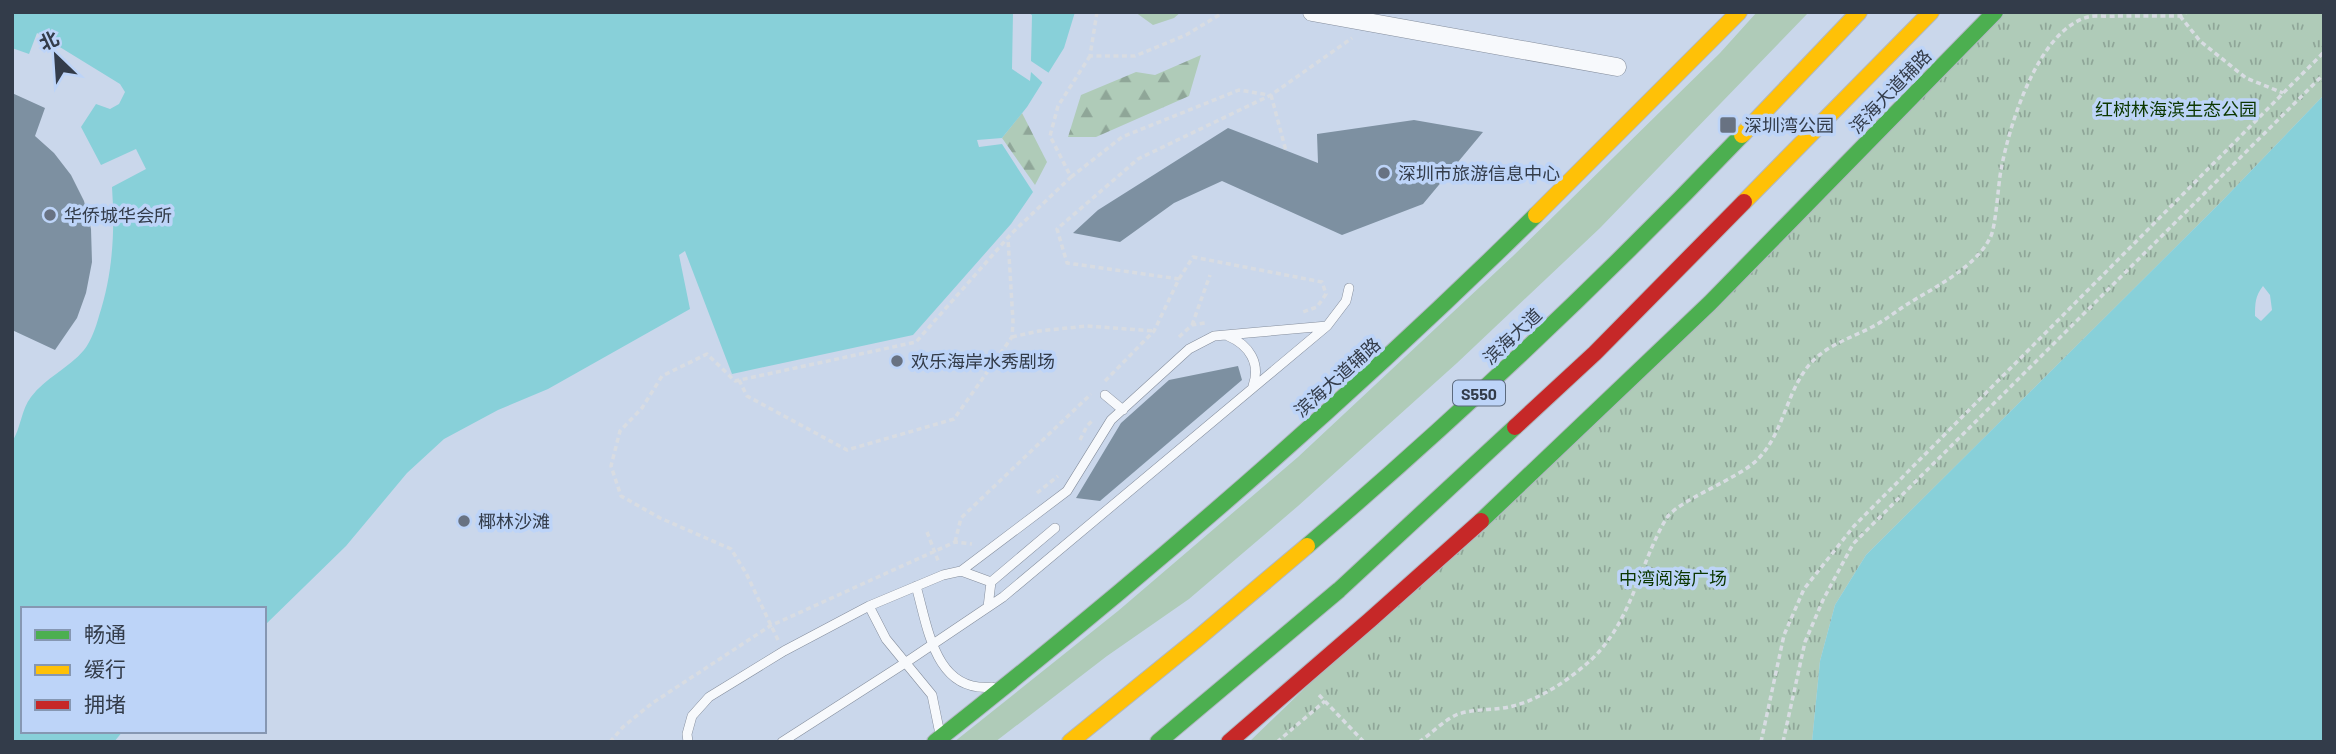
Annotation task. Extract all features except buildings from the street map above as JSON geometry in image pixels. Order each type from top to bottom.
[{"type":"main road","name":"滨海大道辅路","points":[[938,740],[1179,542],[1433,316],[1739,12]]},
{"type":"main road","name":"滨海大道","points":[[1070,742],[1302,553],[1566,313],[1859,12]]},
{"type":"main road","name":"S550","points":[[1158,742],[1339,590],[1595,353],[1931,12]]},
{"type":"main road","name":"滨海大道辅路","points":[[1888,56],[1950,12]]},
{"type":"main road","name":"滨海大道辅路","points":[[1229,742],[1333,654],[1484,519],[1629,382],[1995,12]]},
{"type":"street","points":[[1312,12],[1618,67]]},
{"type":"lane","points":[[782,742],[1003,597],[1327,326],[1346,301],[1349,288]]},
{"type":"lane","points":[[688,742],[687,734],[692,716],[709,697],[784,651],[869,606],[943,575],[961,571],[1067,491],[1111,420],[1189,349],[1224,335],[1327,326]]},
{"type":"lane","points":[[1224,335],[1236,340],[1252,356],[1256,376],[1252,387]]},
{"type":"lane","points":[[1105,395],[1123,410]]},
{"type":"lane","points":[[988,607],[990,582],[1055,528]]},
{"type":"lane","points":[[961,571],[990,582]]},
{"type":"lane","points":[[916,586],[933,645],[944,667],[960,683],[979,688],[1008,685]]},
{"type":"lane","points":[[869,606],[886,639],[932,695],[938,740]]},
{"type":"path","points":[[1071,177],[1050,136],[1058,106],[1090,56],[1097,12]]},
{"type":"path","points":[[1090,56],[1135,56],[1186,35],[1224,12]]},
{"type":"path","points":[[1419,742],[1457,715],[1513,706],[1536,696],[1562,683],[1590,660],[1606,644],[1634,595],[1667,515],[1724,483],[1756,461],[1773,440],[1803,373],[1816,357],[1842,341],[1874,327],[1948,279],[1974,258],[1991,237],[2002,163],[2020,97],[2049,47],[2070,26],[2088,16],[2180,16],[2188,12]]},
{"type":"path","points":[[2180,16],[2200,41],[2246,78],[2283,93]]},
{"type":"path","points":[[1100,385],[1154,331],[1179,279],[1067,263],[1058,229],[1138,159],[1271,95],[1371,24]]},
{"type":"path","points":[[1761,742],[1784,635],[1804,589],[1854,526],[2324,52]]},
{"type":"path","points":[[1783,742],[1805,642],[1823,600],[1853,544],[2324,74]]},
{"type":"path","points":[[784,651],[746,573],[731,549],[660,518],[621,496],[611,466],[620,431],[642,408],[662,376],[706,354],[735,381],[916,342],[1008,237],[1071,177],[1122,137],[1239,90],[1271,95]]},
{"type":"path","points":[[1271,95],[1286,150]]},
{"type":"path","points":[[739,380],[747,396],[847,450],[954,419],[1012,337],[1008,237]]},
{"type":"path","points":[[1192,325],[1210,275]]},
{"type":"path","points":[[1012,337],[1087,326],[1154,331]]},
{"type":"path","points":[[955,542],[961,518],[1092,393]]},
{"type":"path","points":[[927,532],[943,575]]},
{"type":"path","points":[[610,742],[623,727],[651,704],[770,626],[934,551]]},
{"type":"path","points":[[1316,692],[1364,742]]},
{"type":"path","points":[[1277,742],[1325,701]]},
{"type":"green space","points":[[1135,12],[1181,12],[1174,18],[1153,25]]},
{"type":"green space","points":[[1757,12],[1809,12],[1600,228],[1457,363],[1298,506],[1189,599],[1107,656],[995,742],[954,742],[1118,611],[1298,457],[1513,256],[1720,53]]},
{"type":"green space","name":"中湾阅海广场","points":[[2006,12],[2324,12],[2324,95],[2222,201],[1866,555],[1835,605],[1820,661],[1812,742],[1249,742]]},
{"type":"green space","points":[[1201,55],[1189,96],[1096,137],[1068,137],[1081,95],[1136,72],[1155,75]]},
{"type":"green space","points":[[1022,113],[1047,162],[1035,185],[1002,138]]},
{"type":"shaded area","points":[[12,12],[1075,12],[1064,48],[1027,107],[1002,138],[977,140],[979,147],[1002,144],[1033,192],[1011,224],[913,335],[732,374],[685,251],[679,255],[690,309],[548,389],[498,410],[444,439],[407,473],[346,546],[266,624],[266,607],[21,607],[21,733],[121,733],[114,742],[12,742],[12,442],[31,397],[78,356],[91,338],[104,300],[110,268],[113,236],[112,187],[146,169],[136,149],[101,165],[81,127],[96,104],[110,109],[119,104],[125,92],[120,84],[37,33],[29,54],[12,48]]},
{"type":"shaded area","points":[[2324,95],[2324,742],[1812,742],[1820,661],[1835,605],[1866,555],[2222,201]],"holes":[[[2263,286],[2270,295],[2272,310],[2261,321],[2255,316],[2257,297]]]},
{"type":"pier","points":[[1013,12],[1027,12],[1032,15],[1031,61],[1049,73],[1043,83],[1031,72],[1030,81],[1012,69]]},
{"type":"traffic: fast","points":[[1481,521],[1710,303],[1995,12]]},
{"type":"traffic: fast","points":[[1307,546],[1530,346],[1742,135]]},
{"type":"traffic: fast","points":[[935,742],[1243,487],[1391,353],[1536,215]]},
{"type":"traffic: fast","points":[[1158,742],[1339,590],[1515,427]]},
{"type":"traffic: slow","points":[[1536,215],[1739,12]]},
{"type":"traffic: slow","points":[[1742,135],[1859,12]]},
{"type":"traffic: slow","points":[[1744,202],[1931,12]]},
{"type":"traffic: slow","points":[[1070,742],[1307,546]]},
{"type":"traffic: jam","points":[[1515,427],[1595,353],[1744,202]]},
{"type":"traffic: jam","points":[[1229,742],[1481,521]]},
{"type":"place","name":"深圳湾公园","points":[[1728,125]]},
{"type":"place","name":"深圳市旅游信息中心","points":[[1384,173]]},
{"type":"place","name":"华侨城华会所","points":[[50,215]]},
{"type":"place","name":"欢乐海岸水秀剧场","points":[[897,361]]},
{"type":"place","name":"椰林沙滩","points":[[464,521]]},
{"type":"park label","name":"红树林海滨生态公园","points":[[2176,109]]}]
